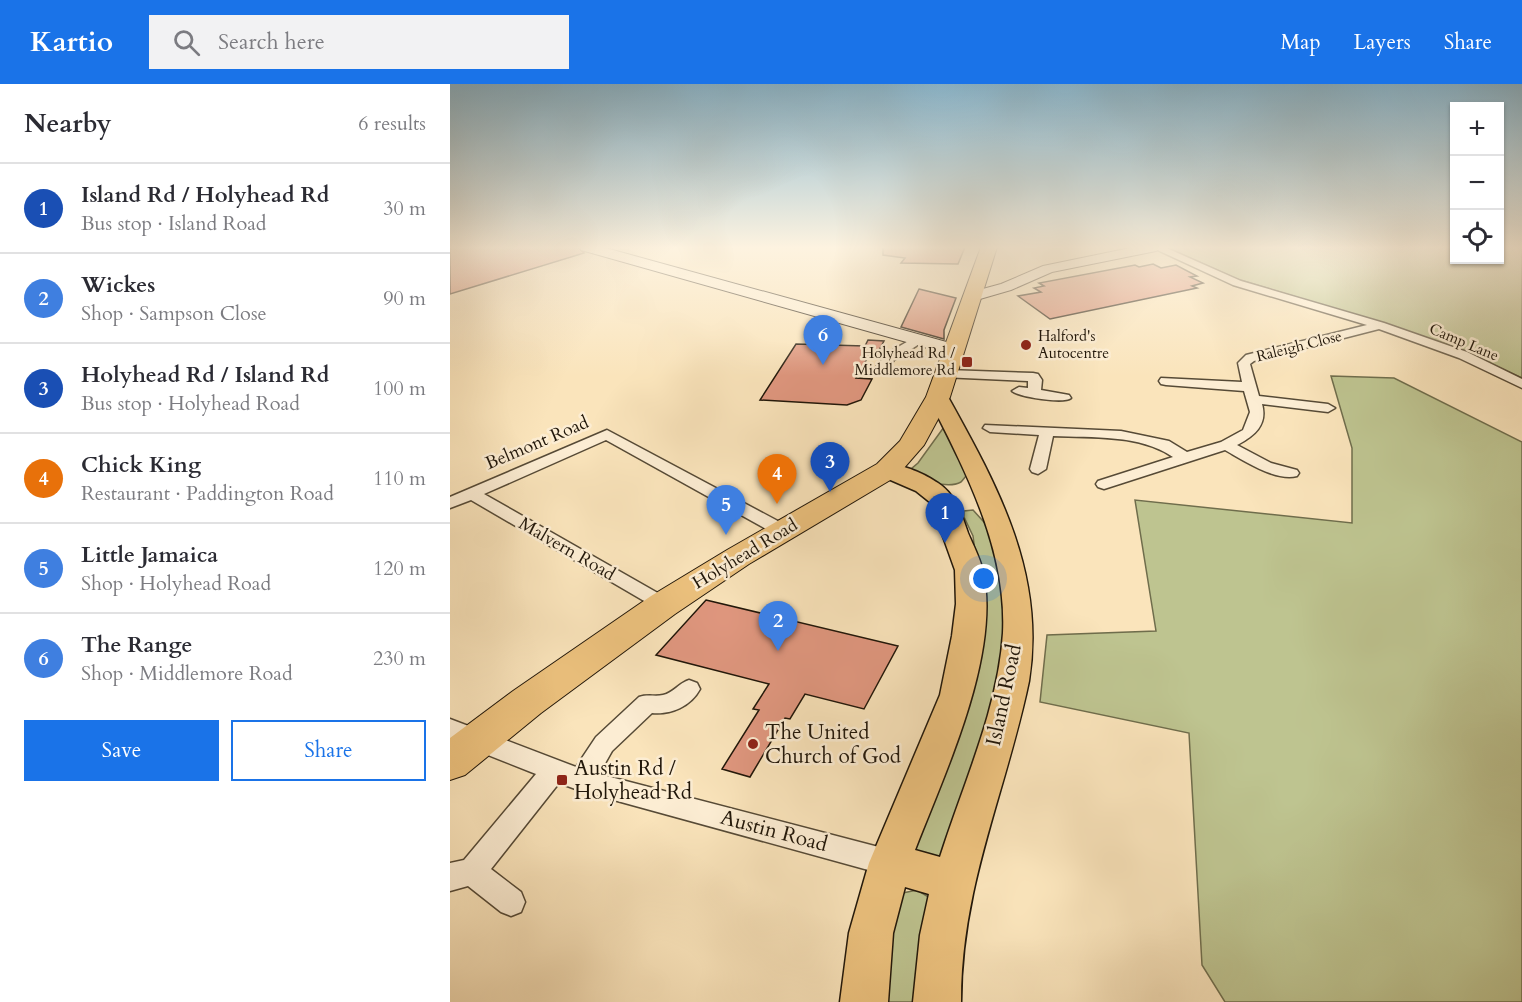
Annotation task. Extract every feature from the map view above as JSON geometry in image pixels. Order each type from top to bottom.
[{"type":"highway","name":"Holyhead Road","points":[[459,744],[663,605],[887,470],[911,445],[943,385],[976,290]]},
{"type":"main road","name":"Island Road","points":[[937,1002],[940,945],[953,881],[1008,701],[1016,660],[1018,619],[1014,585],[992,512],[943,385]]},
{"type":"main road","points":[[887,470],[917,481],[942,502],[956,507],[965,505],[992,512]]},
{"type":"main road","points":[[942,502],[950,492],[976,482],[977,475]]},
{"type":"main road","points":[[864,1002],[871,933],[890,863],[957,695],[968,636],[971,604],[969,570],[942,502]]},
{"type":"main road","points":[[890,863],[953,881]]},
{"type":"street","points":[[738,290],[955,350]]},
{"type":"street","name":"Camp Lane","points":[[1260,290],[1380,325],[1463,356],[1522,384]]},
{"type":"street","name":"Raleigh Close","points":[[1104,484],[1187,459],[1249,434],[1257,412],[1244,363],[1250,358],[1380,325]]},
{"type":"street","points":[[880,370],[890,357],[917,340]]},
{"type":"street","points":[[943,385],[1033,378],[1035,380],[1034,391]]},
{"type":"street","name":"Raleigh Close","points":[[1166,381],[1252,393],[1328,408]]},
{"type":"street","points":[[1019,391],[1034,391],[1046,397],[1064,396]]},
{"type":"street","points":[[990,428],[1121,435],[1147,439],[1164,444],[1187,459]]},
{"type":"street","points":[[1038,469],[1047,432]]},
{"type":"street","name":"Belmont Road","points":[[450,503],[607,434],[783,531]]},
{"type":"street","points":[[1226,445],[1265,466],[1291,473]]},
{"type":"street","name":"Malvern Road","points":[[471,493],[663,605]]},
{"type":"street","points":[[581,780],[604,744],[634,713],[647,703],[662,706],[674,702],[689,689]]},
{"type":"street","name":"Austin Road","points":[[459,744],[554,769],[581,780],[890,863]]},
{"type":"street","points":[[512,902],[461,874],[537,794],[554,769]]},
{"type":"green space","points":[[1273,290],[1522,290],[1522,378],[1472,355],[1392,326]]},
{"type":"green space","points":[[1331,376],[1394,378],[1522,442],[1522,1002],[1225,1002],[1202,965],[1189,733],[1040,702],[1047,635],[1156,631],[1135,500],[1352,523],[1352,448]]},
{"type":"green space","points":[[944,427],[967,474],[961,482],[949,485],[926,480],[911,469]]},
{"type":"green space","points":[[973,510],[992,531],[1010,590],[1008,658],[948,864],[909,854],[983,612],[973,536],[964,517],[964,511]]},
{"type":"green space","points":[[917,890],[935,901],[927,1002],[876,1002],[898,894]]},
{"type":"building","points":[[450,290],[464,290],[450,294]]},
{"type":"building","points":[[919,290],[956,298],[944,330],[944,339],[901,327]]},
{"type":"building","points":[[1037,290],[1188,290],[1050,319],[1018,296],[1041,292]]},
{"type":"building","points":[[868,340],[884,341],[878,352],[871,352],[856,378],[872,379],[861,400],[847,405],[760,400],[796,344],[865,346]]},
{"type":"building","points":[[706,600],[898,646],[864,709],[805,694],[790,719],[785,718],[750,777],[722,769],[759,710],[753,709],[769,684],[656,655]]},
{"type":"place","name":"Halford's Autocentre","points":[[1026,345]]},
{"type":"place","name":"Holyhead Rd / Middlemore Rd","points":[[967,362]]},
{"type":"place","name":"The Range","points":[[823,365]]},
{"type":"place","name":"Holyhead Rd / Island Rd","points":[[830,492]]},
{"type":"place","name":"Chick King","points":[[777,504]]},
{"type":"place","name":"Little Jamaica","points":[[726,535]]},
{"type":"place","name":"Island Rd / Holyhead Rd","points":[[945,543]]},
{"type":"place","name":"Wickes","points":[[778,651]]},
{"type":"place","name":"The United Church of God","points":[[753,744]]},
{"type":"place","name":"Austin Rd / Holyhead Rd","points":[[562,780]]}]
